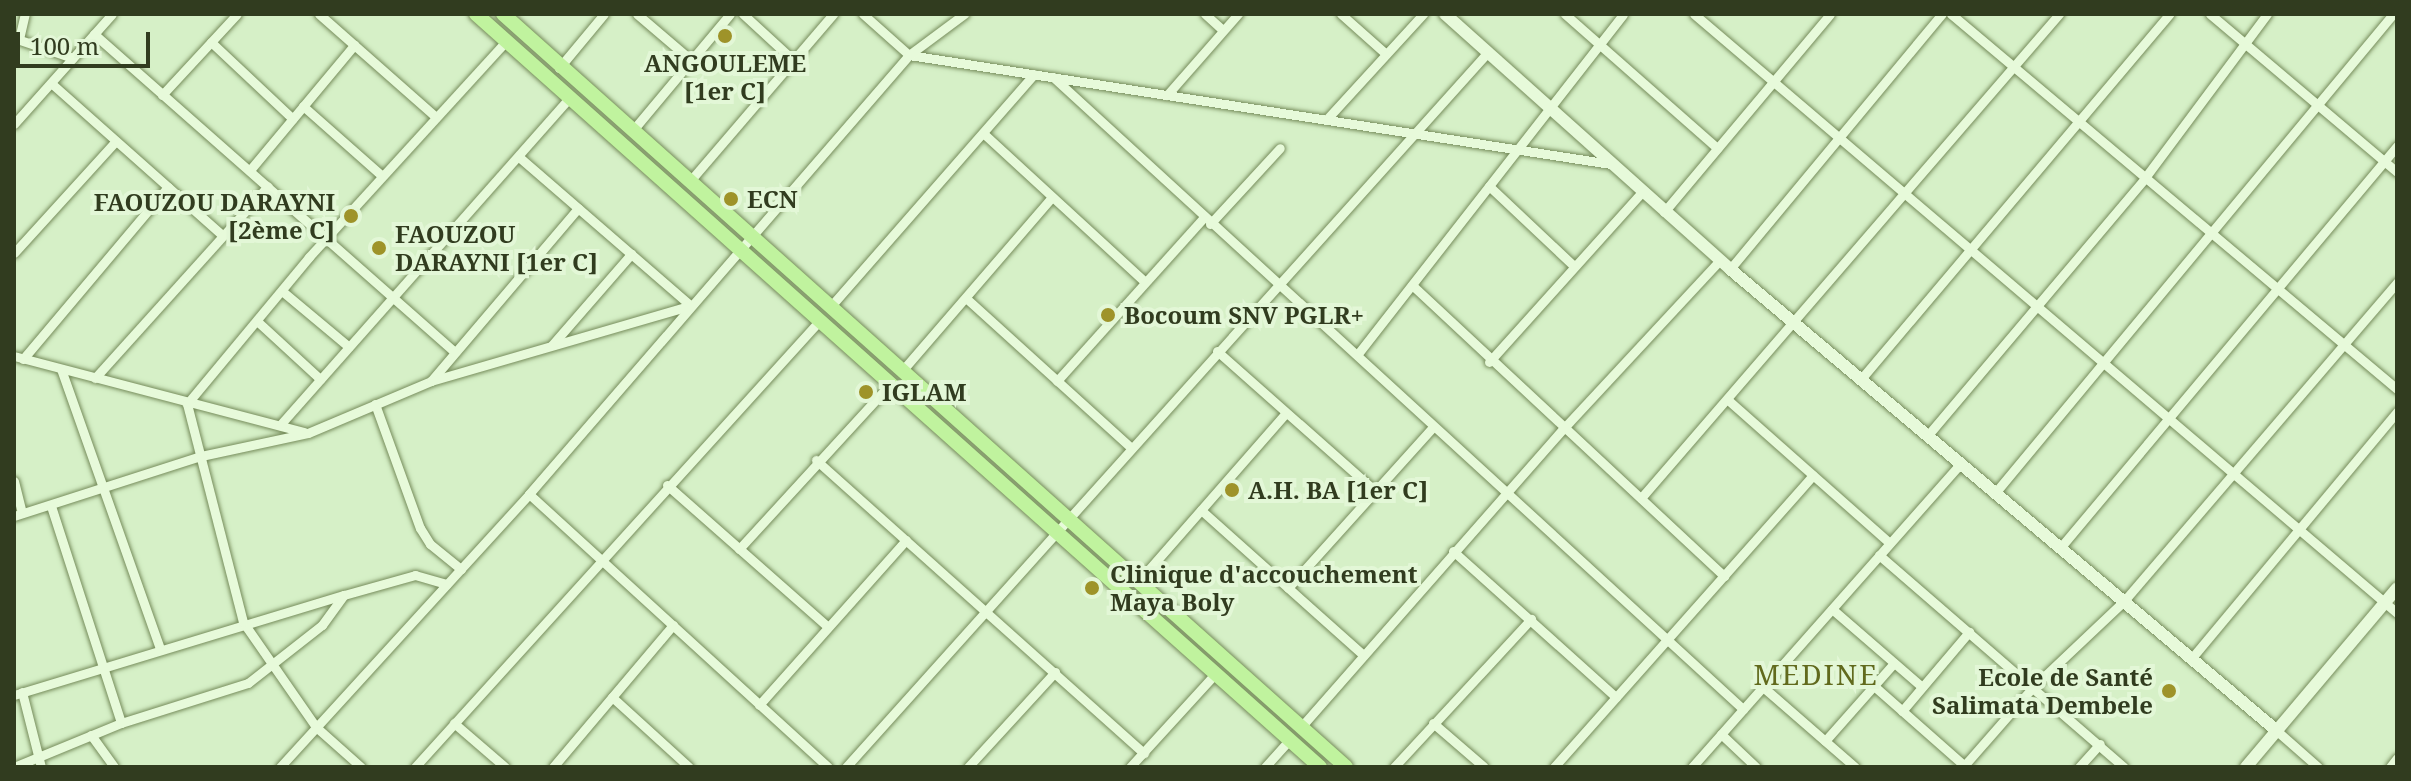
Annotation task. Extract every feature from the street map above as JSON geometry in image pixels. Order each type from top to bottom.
[{"type":"main road","points":[[476,14],[820,320],[896,378],[1064,520],[1346,767]]},
{"type":"main road","points":[[503,14],[559,68],[831,306],[896,378],[1056,535],[1320,767]]},
{"type":"street","points":[[25,14],[16,39],[73,58]]},
{"type":"street","points":[[14,124],[112,14]]},
{"type":"street","points":[[162,95],[237,14]]},
{"type":"street","points":[[319,14],[436,117]]},
{"type":"street","points":[[559,68],[604,14]]},
{"type":"street","points":[[637,14],[692,61]]},
{"type":"street","points":[[633,130],[730,14]]},
{"type":"street","points":[[743,14],[792,59]]},
{"type":"street","points":[[690,181],[833,14]]},
{"type":"street","points":[[863,14],[909,55],[1611,164]]},
{"type":"street","points":[[280,767],[529,494],[909,55],[964,14]]},
{"type":"street","points":[[1205,14],[1223,30]]},
{"type":"street","points":[[1167,95],[1238,14]]},
{"type":"street","points":[[1341,14],[1386,54]]},
{"type":"street","points":[[1326,120],[1423,14]]},
{"type":"street","points":[[1445,14],[1551,105],[1611,164],[1725,265],[2318,767]]},
{"type":"street","points":[[1565,14],[1717,148]]},
{"type":"street","points":[[1357,355],[1623,14]]},
{"type":"street","points":[[1694,14],[2397,613]]},
{"type":"street","points":[[1301,727],[1563,429],[1725,265],[1838,138],[1942,14]]},
{"type":"street","points":[[1951,14],[2397,389]]},
{"type":"street","points":[[1641,498],[2059,14]]},
{"type":"street","points":[[1861,379],[2169,14]]},
{"type":"street","points":[[2210,14],[2397,172]]},
{"type":"street","points":[[1928,435],[2034,305],[2144,179],[2267,14]]},
{"type":"street","points":[[1995,493],[2101,361],[2393,14]]},
{"type":"street","points":[[1664,212],[1824,16]]},
{"type":"street","points":[[94,34],[453,350]]},
{"type":"street","points":[[187,404],[381,175],[506,41]]},
{"type":"street","points":[[211,42],[293,119]]},
{"type":"street","points":[[250,170],[354,45]]},
{"type":"street","points":[[846,767],[1056,535],[1064,520],[1488,52]]},
{"type":"street","points":[[831,306],[1034,74]]},
{"type":"street","points":[[1053,77],[1743,709]]},
{"type":"street","points":[[51,83],[222,235]]},
{"type":"street","points":[[280,425],[569,98]]},
{"type":"street","points":[[303,106],[381,175]]},
{"type":"street","points":[[983,133],[1145,282]]},
{"type":"street","points":[[14,253],[116,141]]},
{"type":"street","points":[[2060,548],[2166,417],[2397,146]]},
{"type":"street","points":[[1057,381],[1145,282],[1280,148]]},
{"type":"street","points":[[519,157],[690,305]]},
{"type":"street","points":[[95,378],[268,186]]},
{"type":"street","points":[[1489,186],[1574,266]]},
{"type":"street","points":[[168,187],[18,358],[308,433]]},
{"type":"street","points":[[1489,362],[1642,192]]},
{"type":"street","points":[[739,549],[816,460],[967,299],[1052,197]]},
{"type":"street","points":[[431,381],[453,350],[578,208]]},
{"type":"street","points":[[552,346],[631,254]]},
{"type":"street","points":[[1874,686],[1964,766],[2033,687],[2124,601],[2397,282]]},
{"type":"street","points":[[1412,285],[1489,362],[1724,576]]},
{"type":"street","points":[[282,291],[349,347]]},
{"type":"street","points":[[967,299],[1130,447]]},
{"type":"street","points":[[14,481],[18,515],[103,491],[201,456],[308,433],[431,381],[690,305]]},
{"type":"street","points":[[415,767],[667,485],[820,320]]},
{"type":"street","points":[[257,321],[320,379]]},
{"type":"street","points":[[1217,351],[1375,491]]},
{"type":"street","points":[[61,369],[160,649]]},
{"type":"street","points":[[1727,399],[1890,543]]},
{"type":"street","points":[[187,404],[243,622],[316,727],[361,767]]},
{"type":"street","points":[[375,404],[420,528],[430,544],[461,569]]},
{"type":"street","points":[[2191,659],[2397,412]]},
{"type":"street","points":[[1137,583],[1286,413]]},
{"type":"street","points":[[1288,588],[1433,427]]},
{"type":"street","points":[[816,460],[1144,753]]},
{"type":"street","points":[[1692,767],[1960,464]]},
{"type":"street","points":[[1554,767],[1813,475]]},
{"type":"street","points":[[667,485],[827,626]]},
{"type":"street","points":[[529,494],[603,558],[828,767]]},
{"type":"street","points":[[51,506],[121,723]]},
{"type":"street","points":[[1201,510],[1362,654]]},
{"type":"street","points":[[759,705],[906,540]]},
{"type":"street","points":[[1453,551],[1616,697]]},
{"type":"street","points":[[1879,555],[2124,767]]},
{"type":"street","points":[[40,762],[18,694],[243,622],[415,575],[447,584]]},
{"type":"street","points":[[2246,767],[2397,588]]},
{"type":"street","points":[[14,767],[40,762],[121,723],[248,683],[322,625],[344,595]]},
{"type":"street","points":[[1832,609],[1922,687]]},
{"type":"street","points":[[1394,767],[1531,619]]},
{"type":"street","points":[[553,767],[673,625]]},
{"type":"street","points":[[1902,711],[1969,632]]},
{"type":"street","points":[[1825,741],[1894,663]]},
{"type":"street","points":[[975,765],[1055,672]]},
{"type":"street","points":[[1130,767],[1215,674]]},
{"type":"street","points":[[1763,687],[1850,766]]},
{"type":"street","points":[[612,697],[689,767]]},
{"type":"street","points":[[454,723],[505,767]]},
{"type":"street","points":[[1433,723],[1484,767]]},
{"type":"street","points":[[1721,734],[1756,767]]},
{"type":"street","points":[[91,735],[114,767]]},
{"type":"street","points":[[1265,767],[1289,740]]},
{"type":"street","points":[[2079,767],[2100,744]]},
{"type":"street","points":[[2390,767],[2397,758]]},
{"type":"place","name":"ANGOULEME [1er C]","points":[[725,36]]},
{"type":"place","name":"ECN","points":[[731,199]]},
{"type":"place","name":"FAOUZOU DARAYNI [2ème C]","points":[[351,216]]},
{"type":"place","name":"FAOUZOU DARAYNI [1er C]","points":[[379,248]]},
{"type":"place","name":"Bocoum SNV PGLR+","points":[[1108,315]]},
{"type":"place","name":"IGLAM","points":[[866,392]]},
{"type":"place","name":"A.H. BA [1er C]","points":[[1232,490]]},
{"type":"place","name":"Clinique d'accouchement Maya Boly","points":[[1092,588]]},
{"type":"place","name":"Ecole de Santé Salimata Dembele","points":[[2169,691]]},
{"type":"district","name":"MEDINE","points":[[1816,674]]}]
